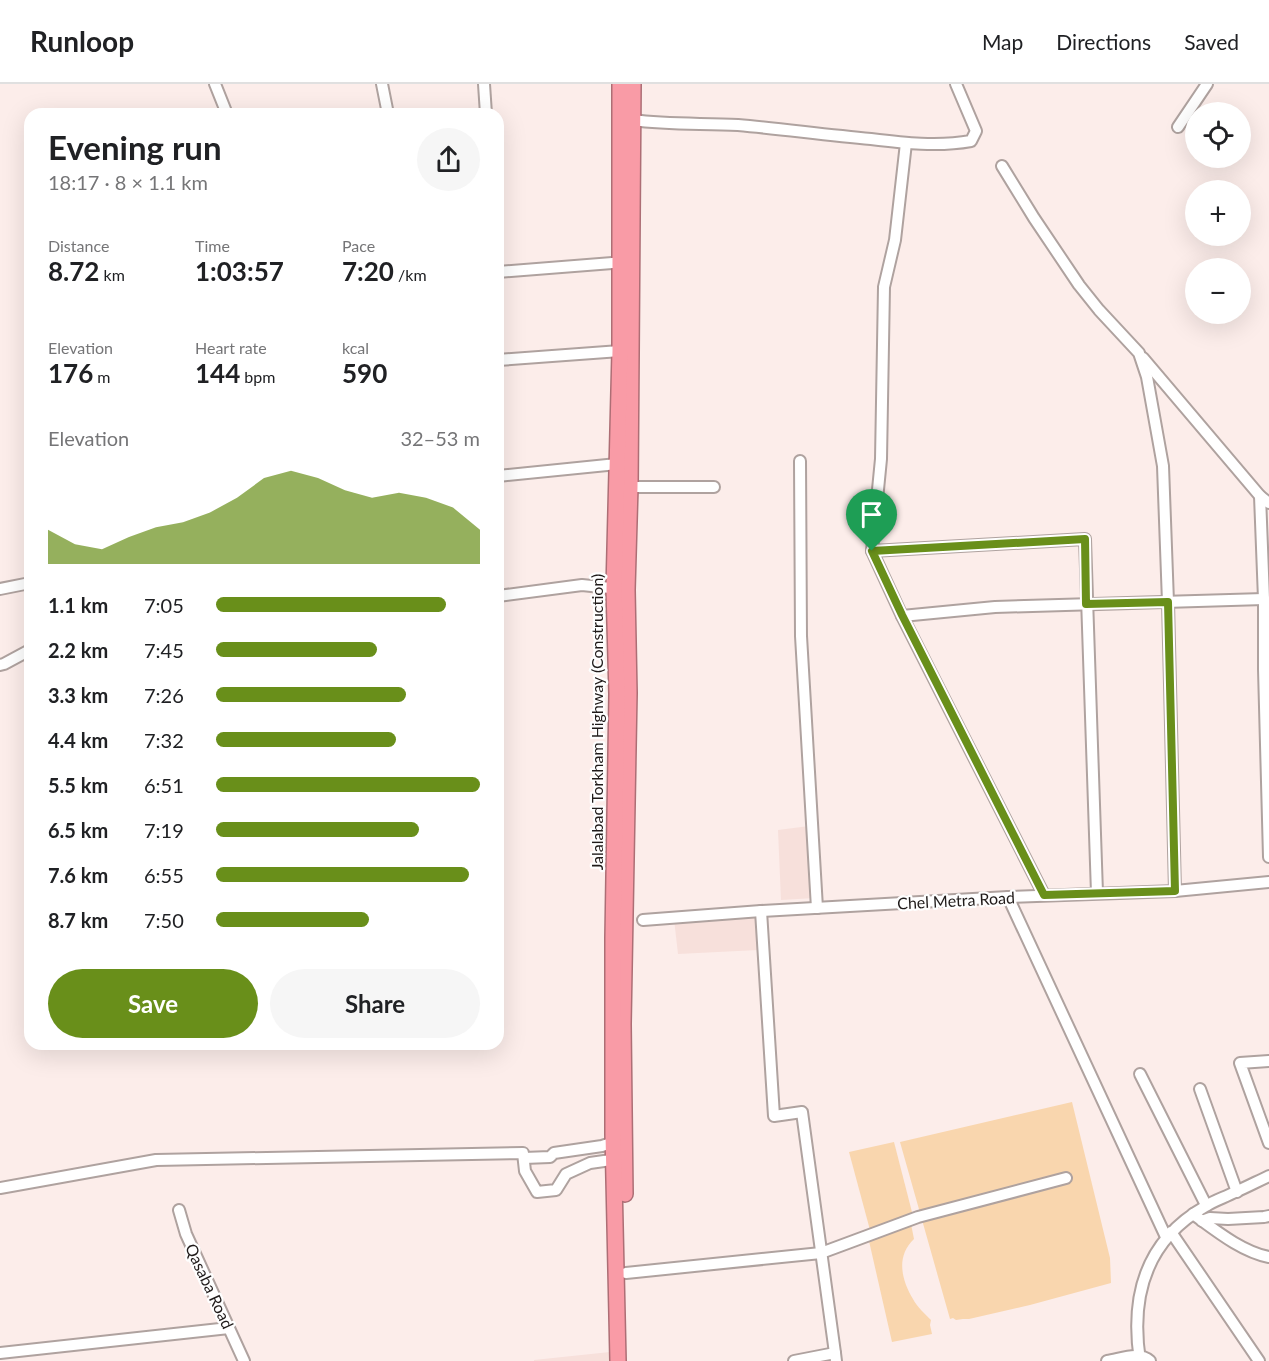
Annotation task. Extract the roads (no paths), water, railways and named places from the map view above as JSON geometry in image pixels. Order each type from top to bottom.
[{"type":"highway","name":"Jalalabad Torkham Highway (Construction)","points":[[618,1361],[620,1216],[619,1159],[614,1142],[613,938],[626,353],[620,300],[625,262],[620,84]]},
{"type":"highway","points":[[626,353],[632,323],[625,262],[633,84]]},
{"type":"highway","points":[[620,300],[632,323]]},
{"type":"highway","points":[[619,1159],[629,693],[620,589],[630,487],[624,466]]},
{"type":"highway","points":[[620,1216],[626,1273],[628,1361]]},
{"type":"street","points":[[215,84],[225,108]]},
{"type":"street","points":[[382,84],[387,108]]},
{"type":"street","points":[[484,84],[486,108]]},
{"type":"street","points":[[633,120],[658,124],[738,125],[906,143],[951,144],[971,141],[976,131],[956,84]]},
{"type":"street","points":[[1178,126],[1207,84]]},
{"type":"street","points":[[906,143],[894,240],[885,287],[881,459],[872,551],[1044,895]]},
{"type":"street","points":[[1002,166],[1079,285],[1264,499],[1264,669],[1269,857]]},
{"type":"street","points":[[504,272],[625,262]]},
{"type":"street","points":[[504,360],[626,353]]},
{"type":"street","points":[[1139,353],[1147,377],[1162,466],[1168,602],[1175,891]]},
{"type":"street","points":[[800,461],[801,636],[817,908]]},
{"type":"street","points":[[504,476],[624,466]]},
{"type":"street","points":[[630,487],[714,487]]},
{"type":"street","points":[[872,551],[1085,539],[1097,893]]},
{"type":"street","points":[[0,589],[24,584]]},
{"type":"street","points":[[504,595],[582,585],[620,589]]},
{"type":"street","points":[[902,615],[995,608],[1264,599]]},
{"type":"street","points":[[0,665],[24,653]]},
{"type":"street","name":"Chel Metra Road","points":[[643,920],[1044,895],[1175,891],[1269,882]]},
{"type":"street","points":[[1008,897],[1169,1235],[1259,1361]]},
{"type":"street","points":[[624,937],[643,920],[632,913],[626,903]]},
{"type":"street","points":[[761,911],[774,1116],[802,1112],[835,1357],[794,1361]]},
{"type":"street","points":[[1269,1061],[1240,1063],[1269,1143]]},
{"type":"street","points":[[1140,1074],[1206,1205]]},
{"type":"street","points":[[1200,1089],[1237,1192]]},
{"type":"street","points":[[524,1158],[550,1157],[554,1153],[614,1142]]},
{"type":"street","points":[[0,1188],[156,1160],[523,1153],[525,1171],[537,1192],[556,1190],[566,1174],[590,1163],[619,1159]]},
{"type":"street","points":[[1140,1358],[1136,1330],[1137,1306],[1150,1262],[1169,1235],[1198,1217],[1206,1205],[1268,1177],[1269,1165]]},
{"type":"street","points":[[626,1273],[821,1253],[918,1217],[1066,1178]]},
{"type":"street","name":"Qasaba Road","points":[[179,1210],[186,1234],[244,1361]]},
{"type":"street","points":[[1198,1217],[1228,1219],[1269,1216]]},
{"type":"street","points":[[1198,1217],[1227,1239],[1262,1256],[1269,1257]]},
{"type":"street","points":[[0,1353],[229,1328]]},
{"type":"street","points":[[1107,1361],[1145,1356],[1150,1361]]}]
